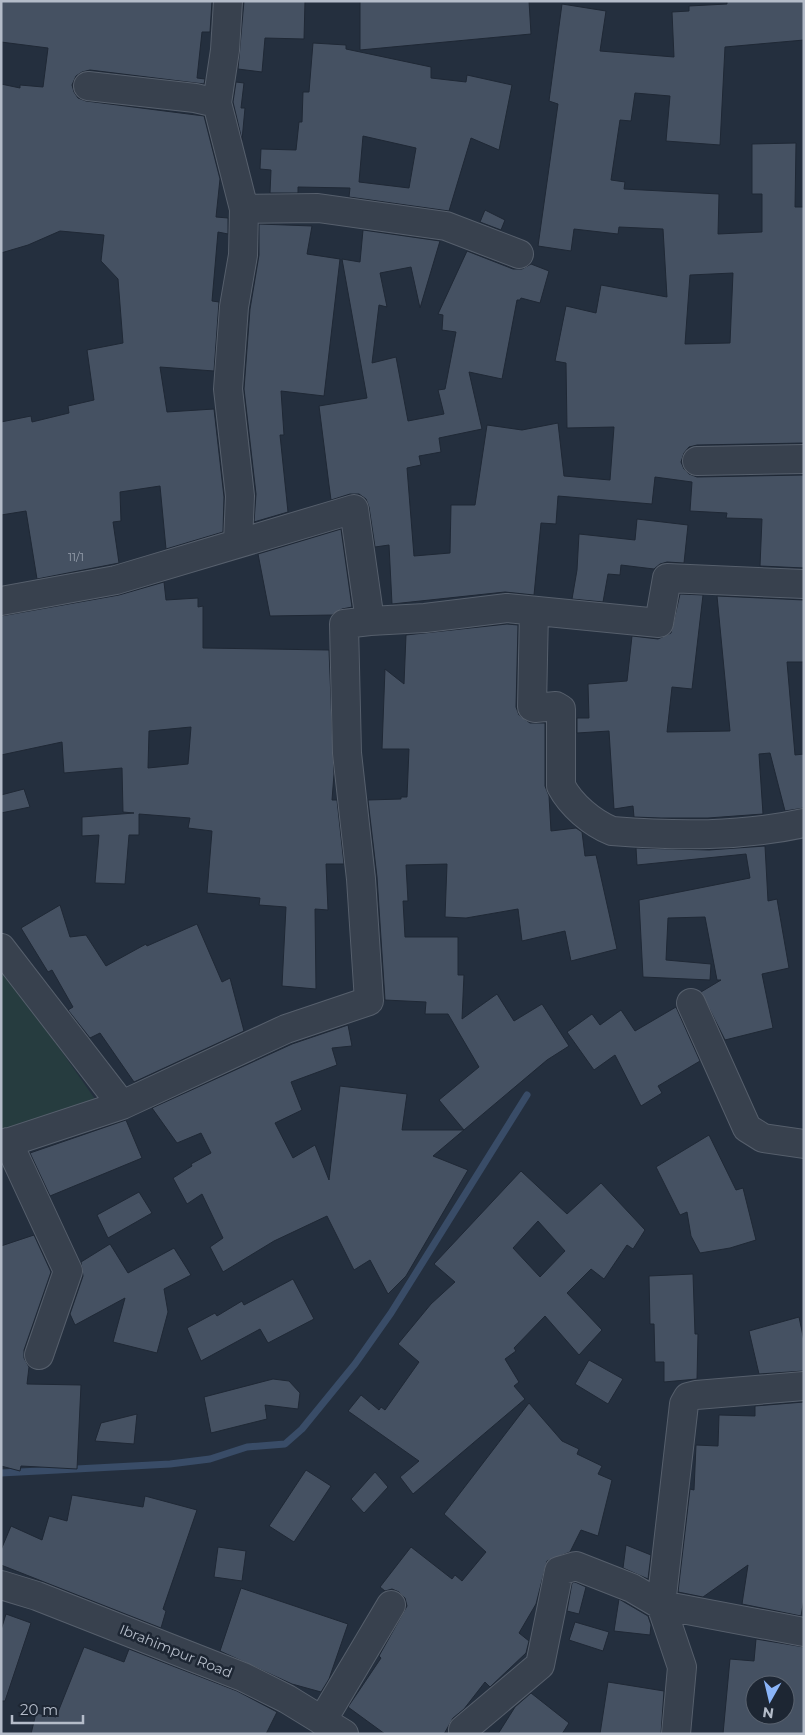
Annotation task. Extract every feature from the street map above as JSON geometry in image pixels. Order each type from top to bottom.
[{"type":"street","points":[[228,1],[225,50],[217,103],[244,209],[243,255],[234,307],[228,389],[240,496],[238,542]]},
{"type":"street","points":[[88,86],[195,98],[217,103]]},
{"type":"street","points":[[244,209],[318,208],[446,226],[520,254]]},
{"type":"street","points":[[697,460],[804,458]]},
{"type":"street","points":[[1,601],[116,580],[238,542],[354,509],[370,621]]},
{"type":"street","points":[[39,1355],[68,1271],[5,1144],[122,1105],[286,1029],[369,1001],[361,879],[348,753],[344,624],[425,618],[507,608],[659,623],[667,578],[804,584]]},
{"type":"street","points":[[534,610],[532,707],[556,706],[561,709],[561,786],[566,797],[599,826],[612,832],[704,835],[755,831],[804,824]]},
{"type":"street","points":[[1,948],[122,1105]]},
{"type":"street","points":[[691,1003],[747,1128],[763,1138],[804,1144]]},
{"type":"street","points":[[676,1734],[682,1667],[661,1605],[684,1404],[688,1397],[696,1395],[804,1386]]},
{"type":"street","points":[[463,1730],[540,1665],[559,1571],[576,1566],[632,1588],[661,1605],[804,1632]]},
{"type":"street","name":"Ibrahimpur Road","points":[[1,1584],[37,1596],[243,1678],[287,1699],[333,1728]]},
{"type":"street","points":[[333,1728],[391,1605]]},
{"type":"green space","points":[[1,965],[95,1099],[1,1133]]},
{"type":"building","points":[[1,1],[212,1],[210,32],[202,32],[197,78],[205,79],[204,84],[90,70],[76,76],[72,85],[78,98],[86,101],[204,116],[220,179],[216,217],[228,218],[228,234],[218,232],[212,301],[219,302],[214,371],[160,367],[167,412],[214,409],[224,497],[223,532],[166,549],[160,486],[120,492],[121,521],[113,522],[119,563],[37,579],[26,511],[1,515],[1,422],[31,416],[32,422],[69,413],[68,406],[94,400],[87,350],[123,343],[118,279],[101,261],[104,235],[60,231],[28,245],[1,253],[1,84],[20,88],[20,85],[43,87],[48,48],[1,42]]},
{"type":"building","points":[[244,1],[305,1],[304,39],[265,38],[262,72],[238,69]]},
{"type":"building","points":[[360,1],[529,1],[531,34],[360,50]]},
{"type":"building","points":[[727,1],[804,1],[804,40],[725,47],[720,145],[666,141],[670,96],[635,93],[631,121],[620,120],[611,180],[625,182],[624,189],[719,194],[718,234],[762,232],[762,194],[752,194],[752,144],[796,143],[795,207],[804,207],[804,443],[697,445],[689,447],[684,453],[681,462],[689,474],[697,477],[804,475],[804,568],[760,566],[762,519],[726,518],[727,513],[690,511],[692,482],[655,477],[652,504],[558,496],[556,524],[541,523],[534,595],[505,592],[392,604],[389,545],[375,547],[366,499],[359,494],[350,494],[331,500],[319,406],[367,398],[342,259],[360,262],[363,230],[440,241],[420,308],[411,267],[380,273],[387,307],[379,305],[372,363],[396,357],[408,421],[444,414],[438,390],[445,389],[456,332],[442,330],[443,315],[438,314],[467,251],[513,269],[522,269],[531,264],[549,271],[540,303],[521,298],[517,300],[502,379],[469,372],[482,429],[439,438],[441,452],[419,456],[421,465],[407,468],[414,556],[450,553],[451,505],[475,505],[487,425],[522,430],[558,423],[564,476],[610,480],[614,427],[567,428],[566,363],[555,361],[566,306],[596,313],[601,285],[667,297],[663,229],[619,227],[618,234],[574,229],[571,251],[538,246],[558,104],[549,101],[562,4],[606,11],[600,51],[674,57],[672,12],[689,11],[689,6],[727,4]],"holes":[[[733,273],[730,343],[685,344],[690,275]]]},
{"type":"building","points":[[313,43],[346,45],[346,49],[431,67],[431,78],[466,82],[467,75],[512,85],[499,150],[471,138],[449,211],[349,197],[350,188],[298,187],[298,193],[270,193],[271,170],[260,169],[261,149],[296,150],[299,122],[302,122],[303,92],[309,92]],"holes":[[[363,136],[416,148],[409,188],[359,182]]]},
{"type":"building","points":[[236,82],[244,83],[241,108],[245,108],[242,140],[233,102]]},
{"type":"building","points":[[485,210],[505,220],[501,230],[480,222]]},
{"type":"building","points":[[259,224],[312,226],[307,254],[340,259],[324,396],[281,391],[284,435],[280,435],[288,512],[254,522],[256,494],[244,389],[250,309],[259,255]]},
{"type":"building","points":[[637,519],[688,525],[684,563],[667,562],[660,564],[654,569],[621,565],[620,575],[608,574],[603,602],[572,599],[577,570],[579,534],[635,540]]},
{"type":"building","points":[[341,529],[352,607],[342,609],[332,615],[270,616],[258,554]]},
{"type":"building","points":[[164,582],[166,600],[198,598],[198,607],[203,606],[203,648],[329,650],[334,774],[332,800],[337,800],[344,864],[326,864],[328,910],[315,909],[316,989],[282,986],[286,907],[259,905],[260,898],[207,893],[212,831],[188,828],[190,818],[139,814],[139,835],[129,835],[125,884],[95,883],[99,835],[82,836],[82,817],[134,813],[123,812],[122,768],[64,773],[62,742],[1,755],[1,616],[119,595]],"holes":[[[191,727],[188,764],[148,768],[149,731]]]},
{"type":"building","points":[[680,594],[703,595],[692,689],[672,687],[667,732],[730,731],[717,596],[804,600],[804,662],[787,662],[795,755],[804,754],[804,808],[785,811],[770,753],[759,754],[763,814],[708,818],[661,818],[634,817],[633,806],[614,809],[609,731],[577,733],[577,718],[589,718],[588,684],[627,681],[632,636],[658,639],[671,633]]},
{"type":"building","points":[[507,624],[518,625],[516,707],[519,715],[530,723],[545,723],[545,786],[549,796],[551,831],[576,828],[582,832],[585,856],[596,855],[617,949],[571,961],[565,931],[522,941],[518,909],[466,918],[445,917],[447,864],[406,865],[408,901],[403,901],[405,937],[458,937],[458,975],[464,975],[462,1019],[497,994],[514,1021],[542,1004],[569,1046],[547,1060],[464,1130],[439,1100],[479,1067],[448,1014],[425,1014],[426,1002],[385,1000],[377,877],[368,800],[401,799],[401,797],[407,797],[409,749],[382,749],[385,669],[404,684],[406,635]]},
{"type":"building","points":[[24,789],[30,807],[1,813],[1,795]]},
{"type":"building","points":[[765,846],[768,901],[777,899],[789,968],[762,974],[773,1028],[725,1040],[701,992],[721,980],[717,980],[705,917],[668,918],[666,960],[711,964],[710,980],[643,977],[639,900],[750,878],[746,854],[637,865],[636,848],[709,850]]},
{"type":"building","points":[[60,905],[70,937],[86,935],[106,966],[146,944],[147,946],[197,924],[222,982],[230,978],[244,1031],[134,1082],[100,1033],[90,1038],[68,1010],[73,1007],[52,970],[48,972],[21,928]]},
{"type":"building","points":[[676,1007],[700,1061],[658,1086],[662,1093],[641,1106],[615,1055],[594,1070],[567,1032],[592,1014],[600,1025],[621,1010],[635,1031]]},
{"type":"building","points":[[348,1025],[352,1046],[332,1048],[337,1065],[291,1082],[302,1110],[275,1123],[293,1158],[315,1145],[329,1180],[340,1086],[407,1094],[402,1130],[464,1130],[433,1156],[468,1170],[406,1276],[388,1294],[370,1260],[354,1270],[327,1216],[274,1241],[223,1272],[210,1247],[223,1238],[202,1194],[187,1204],[173,1178],[192,1166],[191,1164],[211,1153],[201,1133],[177,1143],[152,1108],[292,1044]]},
{"type":"building","points":[[126,1120],[142,1158],[50,1196],[30,1153]]},
{"type":"building","points":[[709,1135],[736,1190],[743,1188],[756,1240],[730,1248],[700,1253],[691,1236],[687,1212],[680,1215],[656,1167]]},
{"type":"building","points":[[521,1171],[567,1214],[601,1183],[645,1230],[633,1249],[627,1245],[604,1279],[591,1269],[567,1293],[602,1330],[579,1355],[545,1316],[514,1348],[516,1351],[505,1359],[519,1382],[514,1386],[525,1399],[413,1494],[400,1477],[419,1461],[348,1411],[361,1395],[379,1410],[381,1407],[385,1410],[419,1362],[398,1344],[431,1304],[455,1282],[434,1264]],"holes":[[[538,1221],[565,1251],[540,1277],[513,1248]]]},
{"type":"building","points":[[139,1192],[152,1213],[108,1238],[97,1215]]},
{"type":"building","points":[[34,1235],[51,1272],[24,1350],[24,1358],[29,1367],[27,1384],[81,1385],[77,1469],[21,1466],[20,1471],[1,1466],[1,1246]]},
{"type":"building","points":[[110,1244],[128,1273],[174,1248],[191,1275],[164,1289],[168,1312],[157,1353],[113,1342],[125,1298],[75,1325],[70,1314],[83,1276],[81,1262]]},
{"type":"building","points":[[693,1274],[695,1334],[698,1334],[697,1379],[664,1382],[664,1362],[655,1362],[654,1324],[650,1324],[649,1276]]},
{"type":"building","points":[[293,1279],[314,1319],[268,1343],[260,1329],[201,1361],[187,1328],[215,1313],[217,1316],[242,1301],[244,1305]]},
{"type":"building","points":[[799,1317],[804,1341],[804,1371],[759,1374],[749,1331]]},
{"type":"building","points":[[589,1360],[623,1379],[608,1404],[575,1384]]},
{"type":"building","points":[[273,1379],[289,1381],[300,1393],[298,1409],[265,1405],[267,1419],[211,1433],[204,1397]]},
{"type":"building","points":[[804,1402],[804,1599],[801,1616],[742,1604],[748,1565],[703,1597],[678,1592],[690,1489],[694,1490],[696,1445],[718,1446],[719,1415],[755,1416],[755,1406]]},
{"type":"building","points":[[529,1403],[562,1441],[579,1449],[577,1454],[602,1466],[598,1474],[612,1480],[598,1536],[581,1530],[570,1552],[547,1561],[536,1604],[519,1633],[529,1641],[526,1653],[490,1687],[485,1682],[464,1709],[453,1718],[444,1734],[385,1734],[348,1707],[381,1658],[379,1656],[407,1606],[405,1598],[399,1592],[392,1589],[385,1591],[380,1587],[411,1547],[452,1579],[455,1575],[462,1581],[486,1552],[444,1514]]},
{"type":"building","points":[[137,1414],[134,1444],[95,1441],[101,1423]]},
{"type":"building","points":[[306,1470],[331,1486],[294,1542],[269,1526]]},
{"type":"building","points":[[375,1472],[388,1487],[364,1513],[351,1499]]},
{"type":"building","points":[[72,1495],[143,1507],[145,1496],[197,1510],[163,1609],[166,1611],[161,1628],[1,1565],[1,1550],[11,1526],[42,1540],[49,1516],[67,1521]]},
{"type":"building","points":[[626,1545],[651,1555],[648,1579],[623,1568]]},
{"type":"building","points":[[218,1547],[246,1551],[242,1581],[214,1577]]},
{"type":"building","points":[[575,1582],[586,1587],[579,1614],[567,1611],[572,1583]]},
{"type":"building","points":[[241,1588],[348,1624],[329,1679],[321,1692],[292,1684],[220,1651]]},
{"type":"building","points":[[619,1599],[648,1616],[651,1625],[650,1635],[614,1631]]},
{"type":"building","points":[[6,1614],[31,1623],[5,1701],[1,1701],[1,1630]]},
{"type":"building","points":[[575,1622],[609,1632],[603,1651],[569,1640]]},
{"type":"building","points":[[756,1639],[804,1647],[804,1734],[723,1734],[730,1659],[754,1661]]},
{"type":"building","points":[[84,1647],[124,1662],[129,1649],[237,1691],[277,1712],[266,1734],[31,1734],[36,1713],[56,1717]]},
{"type":"building","points":[[608,1682],[664,1691],[661,1734],[600,1734]]},
{"type":"building","points":[[531,1693],[569,1723],[562,1734],[498,1734],[515,1707]]},
{"type":"waterway","points":[[1,1473],[170,1464],[210,1459],[247,1447],[285,1444],[302,1429],[355,1364],[391,1313],[527,1095]]}]
